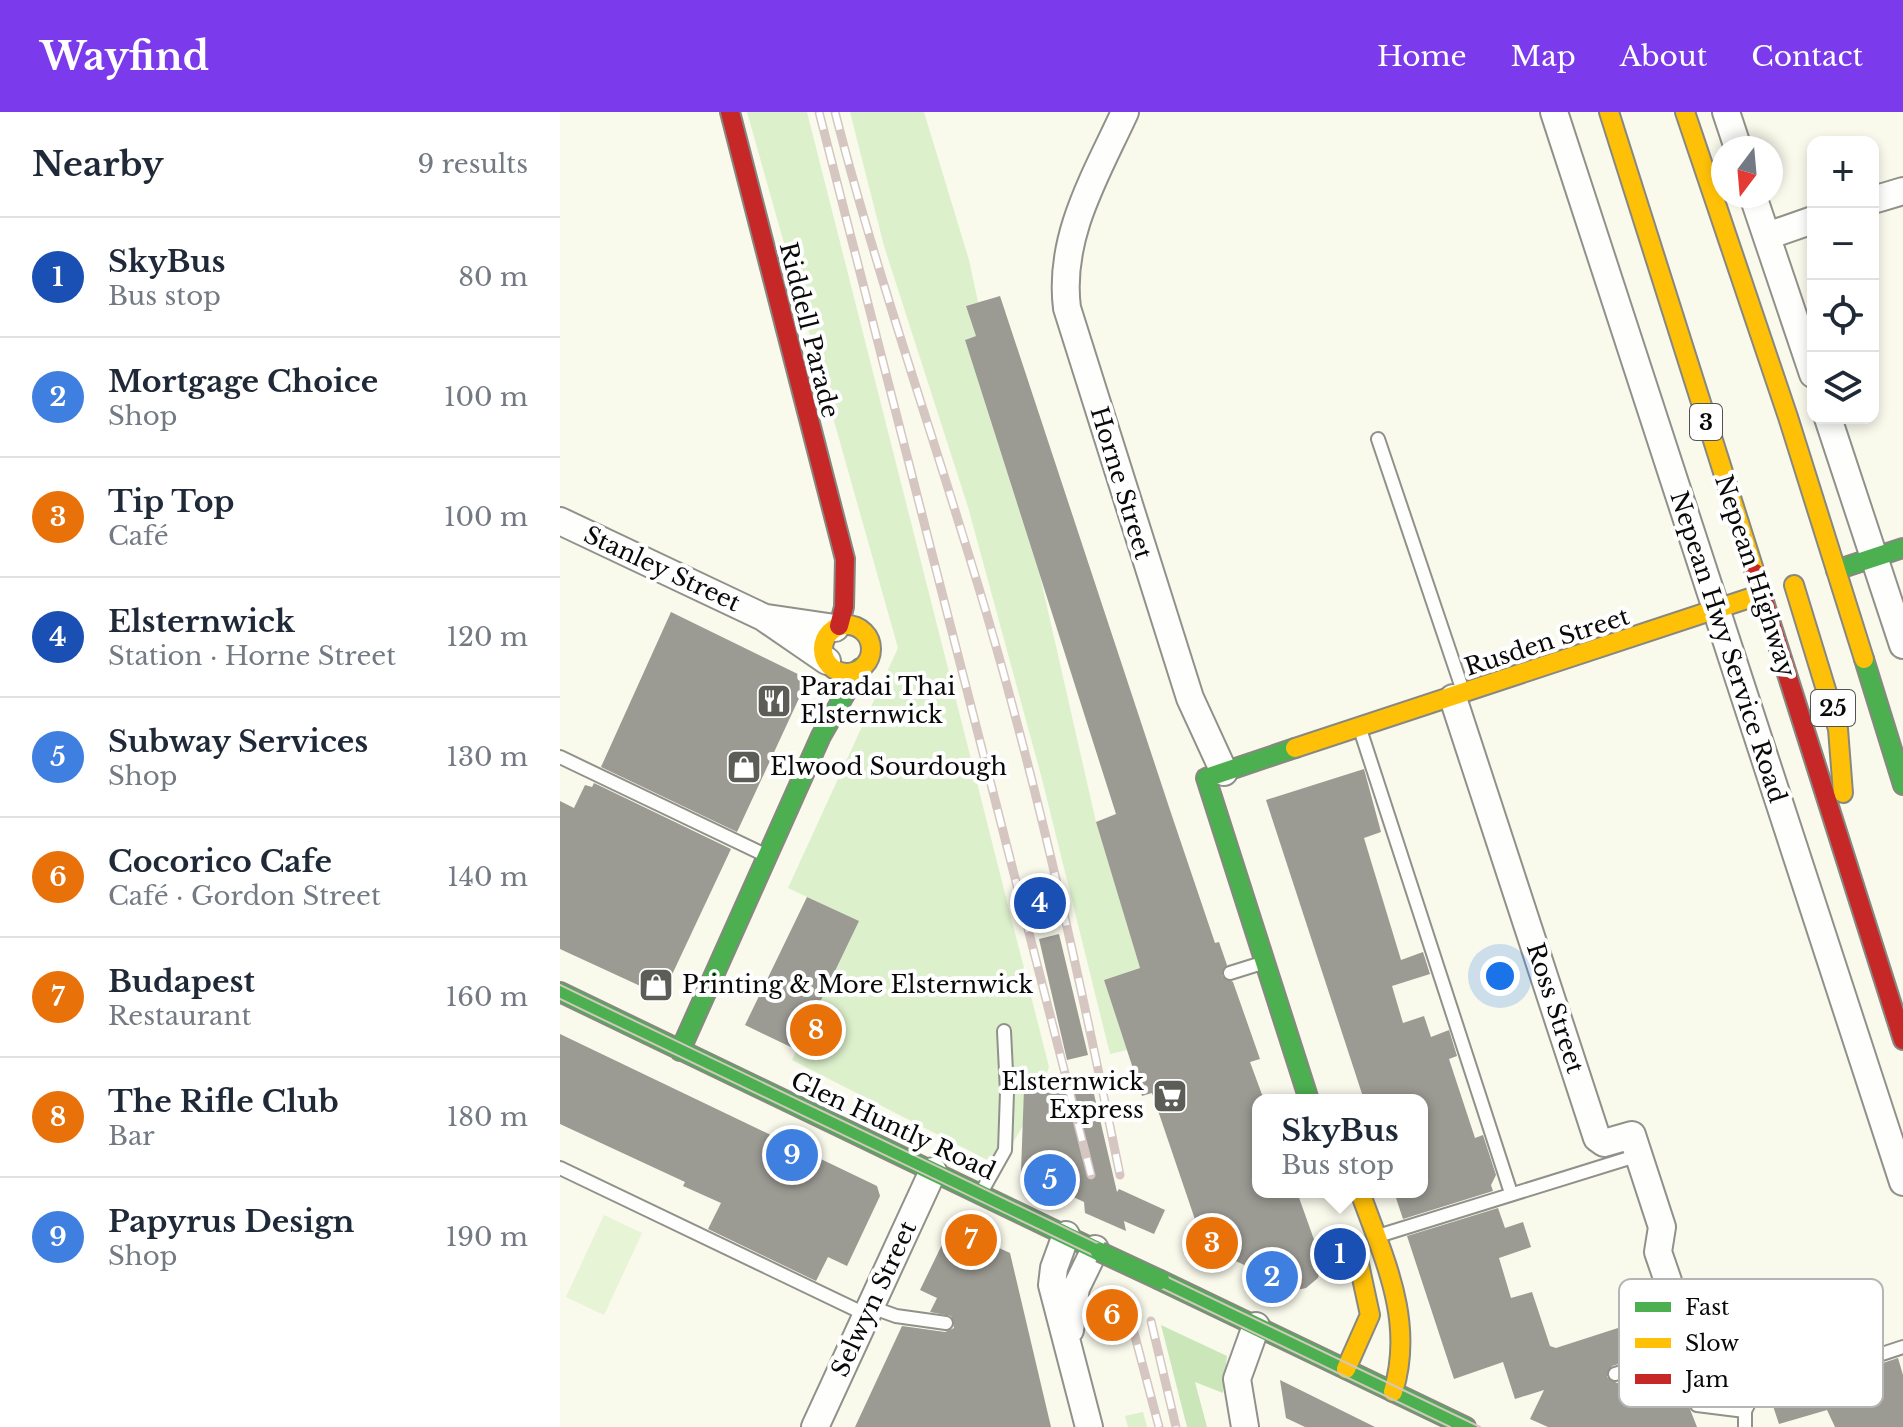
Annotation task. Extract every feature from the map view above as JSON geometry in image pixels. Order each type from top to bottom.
[{"type":"main road","name":"Riddell Parade","points":[[730,112],[845,559],[844,607],[837,627]]},
{"type":"main road","name":"Nepean Highway","points":[[1609,112],[1759,595],[1841,836],[1903,1040]]},
{"type":"main road","points":[[1685,112],[1815,577],[1903,785]]},
{"type":"main road","name":"Rusden Street","points":[[1220,782],[1359,728],[1903,548]]},
{"type":"main road","name":"Riddell Parade","points":[[845,559],[862,588],[868,638]]},
{"type":"main road","name":"25","points":[[1815,577],[1842,749],[1841,836]]},
{"type":"main road","points":[[680,1051],[821,736],[870,655],[868,638],[856,627],[837,627],[823,645],[828,663],[821,736]]},
{"type":"main road","points":[[828,663],[844,672],[860,668]]},
{"type":"main road","name":"Horne Street","points":[[1220,782],[1257,938],[1307,1094]]},
{"type":"main road","points":[[1257,938],[1276,932]]},
{"type":"main road","name":"Glen Huntly Road","points":[[560,992],[1466,1427]]},
{"type":"main road","points":[[1362,1198],[1405,1340],[1402,1372],[1393,1392]]},
{"type":"main road","points":[[1346,1369],[1370,1315],[1353,1237],[1375,1237]]},
{"type":"street","name":"Horne Street","points":[[1125,112],[1079,213],[1066,265],[1065,290],[1071,319],[1190,698],[1220,782]]},
{"type":"street","name":"Nepean Hwy Service Road","points":[[1554,112],[1903,1182]]},
{"type":"street","points":[[1726,112],[1734,136]]},
{"type":"street","points":[[1879,198],[1903,191]]},
{"type":"street","points":[[1757,208],[1807,356]]},
{"type":"street","points":[[1767,236],[1807,222]]},
{"type":"street","points":[[1830,424],[1903,645]]},
{"type":"street","name":"Stanley Street","points":[[560,521],[763,617],[828,663]]},
{"type":"street","name":"Stanley Street","points":[[763,617],[837,627]]},
{"type":"street","name":"Ross Street","points":[[1458,696],[1597,1138],[1604,1143],[1632,1135],[1639,1155]]},
{"type":"street","points":[[1639,1155],[1662,1227],[1658,1249],[1667,1279]]},
{"type":"street","name":"Selwyn Street","points":[[815,1427],[933,1171]]},
{"type":"street","points":[[1066,1235],[1054,1268],[1052,1285],[1089,1427]]},
{"type":"street","points":[[1068,1342],[1076,1288],[1098,1250]]},
{"type":"street","points":[[1245,1427],[1237,1379],[1256,1326]]},
{"type":"lane","points":[[1378,439],[1458,696]]},
{"type":"lane","points":[[1359,728],[1511,1193]]},
{"type":"lane","points":[[560,757],[768,857]]},
{"type":"lane","points":[[1230,973],[1265,962]]},
{"type":"lane","points":[[981,1194],[1005,1153],[1007,1092],[1004,1031]]},
{"type":"lane","points":[[1375,1237],[1639,1155]]},
{"type":"lane","points":[[560,1168],[869,1311],[946,1323]]},
{"type":"lane","points":[[1883,1354],[1903,1347]]},
{"type":"lane","points":[[1615,1374],[1619,1373]]},
{"type":"lane","points":[[1713,1407],[1745,1411]]},
{"type":"lane","points":[[1745,1427],[1747,1407]]},
{"type":"green space","points":[[747,112],[807,112],[1049,1067],[1030,1114],[999,1166],[792,1060],[858,921],[788,888],[898,648]]},
{"type":"green space","points":[[850,112],[924,112],[969,260],[978,302],[966,306],[976,336],[965,340],[1040,576],[1096,822],[1140,968],[1104,980],[1127,1050],[1110,1054],[1042,779],[968,507],[884,246]]},
{"type":"green space","points":[[604,1215],[642,1233],[604,1315],[566,1297]]},
{"type":"green space","points":[[1161,1325],[1227,1356],[1223,1393],[1195,1382],[1207,1427],[1187,1427]]},
{"type":"green space","points":[[1143,1412],[1147,1427],[1128,1427],[1125,1416]]},
{"type":"building","points":[[1000,296],[1215,943],[1219,942],[1227,965],[1222,976],[1233,982],[1260,1059],[1250,1062],[1262,1094],[1252,1094],[1252,1198],[1299,1198],[1322,1262],[1318,1278],[1306,1288],[1297,1290],[1204,1246],[1152,1093],[1142,1096],[1104,980],[1140,968],[1096,822],[1116,814],[965,340],[976,336],[966,306]]},
{"type":"building","points":[[671,612],[808,679],[737,832],[601,767]]},
{"type":"building","points":[[1364,769],[1381,832],[1364,838],[1401,960],[1423,952],[1430,974],[1392,986],[1403,1023],[1424,1016],[1431,1037],[1449,1030],[1457,1056],[1449,1059],[1475,1138],[1483,1135],[1496,1175],[1491,1185],[1493,1191],[1403,1219],[1396,1198],[1428,1198],[1428,1094],[1362,1094],[1266,800]]},
{"type":"building","points":[[594,783],[731,849],[662,996],[560,949],[560,801],[574,808],[585,785],[592,787]]},
{"type":"building","points":[[807,897],[859,921],[797,1050],[745,1025]]},
{"type":"building","points":[[1059,934],[1088,1055],[1067,1060],[1039,939]]},
{"type":"building","points":[[560,1034],[877,1186],[880,1196],[847,1266],[828,1257],[816,1281],[708,1229],[721,1203],[683,1186],[685,1182],[560,1124]]},
{"type":"building","points":[[1024,1089],[1094,1094],[1117,1192],[1119,1189],[1165,1210],[1154,1234],[1124,1221],[1126,1231],[1085,1213],[1084,1202],[1021,1172]]},
{"type":"building","points":[[1498,1208],[1505,1228],[1523,1222],[1531,1247],[1499,1258],[1511,1298],[1532,1292],[1550,1346],[1556,1348],[1619,1328],[1619,1364],[1612,1366],[1607,1377],[1619,1382],[1619,1407],[1689,1407],[1697,1427],[1548,1427],[1530,1419],[1544,1390],[1515,1399],[1503,1362],[1454,1379],[1407,1236]]},
{"type":"building","points":[[951,1226],[1010,1253],[1051,1427],[855,1427],[902,1326],[945,1332],[954,1328],[951,1316],[930,1312],[937,1298],[920,1290]]},
{"type":"building","points":[[1898,1358],[1903,1375],[1903,1427],[1835,1427],[1827,1410],[1779,1424],[1773,1407],[1883,1407],[1883,1363]]},
{"type":"building","points":[[1280,1380],[1375,1427],[1305,1427],[1286,1418]]},
{"type":"tram line","points":[[560,985],[1480,1427]]},
{"type":"tram line","points":[[560,999],[1450,1427]]},
{"type":"railway","points":[[819,112],[1091,1175]]},
{"type":"railway","points":[[835,112],[1008,690],[1060,897],[1120,1175]]},
{"type":"railway","points":[[1128,1310],[1159,1427]]},
{"type":"railway","points":[[1151,1321],[1176,1427]]},
{"type":"traffic: fast","points":[[1836,570],[1903,548]]},
{"type":"traffic: fast","points":[[1864,659],[1903,785]]},
{"type":"traffic: fast","points":[[680,1051],[821,736],[860,668]]},
{"type":"traffic: fast","points":[[1295,748],[1206,778],[1307,1094]]},
{"type":"traffic: fast","points":[[560,992],[1100,1252]]},
{"type":"traffic: fast","points":[[1100,1252],[1160,1280]]},
{"type":"traffic: fast","points":[[1160,1280],[1466,1427]]},
{"type":"traffic: slow","points":[[1609,112],[1755,573]]},
{"type":"traffic: slow","points":[[1685,112],[1788,417],[1864,659]]},
{"type":"traffic: slow","points":[[1794,585],[1838,729],[1843,793]]},
{"type":"traffic: slow","points":[[1295,748],[1759,595]]},
{"type":"traffic: slow","points":[[847,625],[864,632],[871,649],[864,666],[847,673],[830,666],[823,649],[830,632],[847,625]]},
{"type":"traffic: slow","points":[[1362,1198],[1387,1266],[1399,1315],[1399,1366],[1393,1392]]},
{"type":"traffic: slow","points":[[1346,1369],[1370,1315],[1356,1250]]},
{"type":"traffic: jam","points":[[730,112],[845,559],[844,607],[839,626]]},
{"type":"traffic: jam","points":[[1755,573],[1903,1040]]},
{"type":"place","name":"Paradai Thai Elsternwick","points":[[774,701]]},
{"type":"place","name":"Elwood Sourdough","points":[[744,767]]},
{"type":"place","name":"Elsternwick","points":[[1040,903]]},
{"type":"place","name":"Printing & More Elsternwick","points":[[656,985]]},
{"type":"place","name":"The Rifle Club","points":[[816,1030]]},
{"type":"place","name":"Elsternwick Express","points":[[1170,1096]]},
{"type":"place","name":"Papyrus Design","points":[[792,1155]]},
{"type":"place","name":"Subway Services","points":[[1050,1180]]},
{"type":"place","name":"Budapest","points":[[971,1240]]},
{"type":"place","name":"Tip Top","points":[[1212,1243]]},
{"type":"place","name":"SkyBus","points":[[1340,1254]]},
{"type":"place","name":"Mortgage Choice","points":[[1272,1277]]},
{"type":"place","name":"Cocorico Cafe","points":[[1112,1315]]}]
